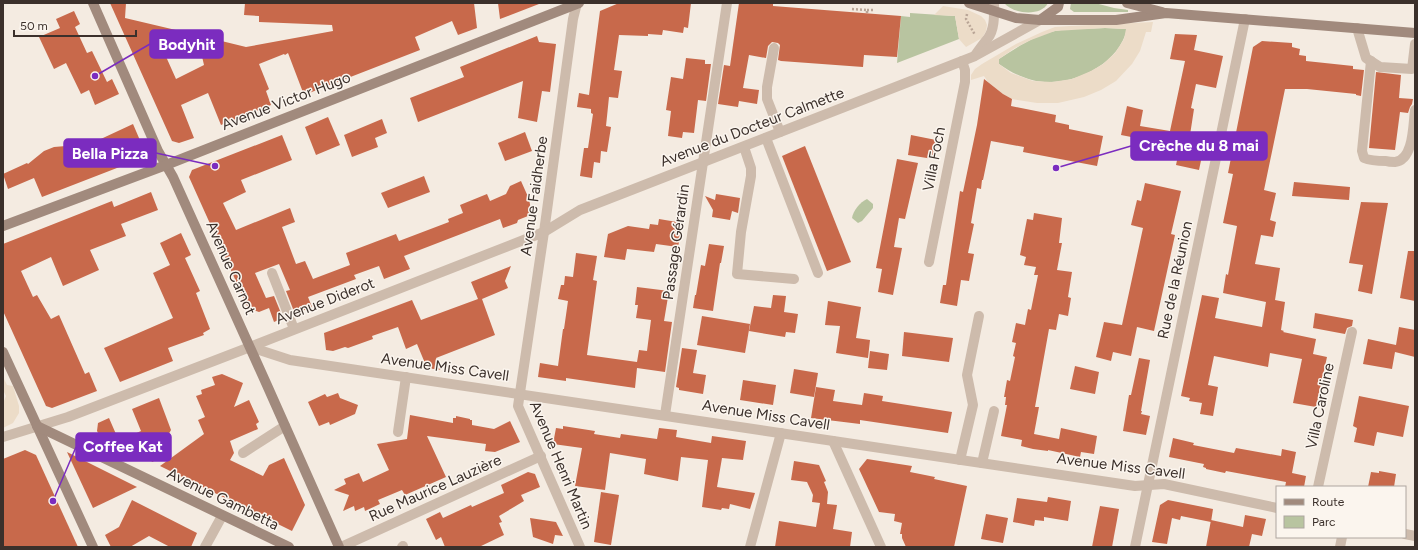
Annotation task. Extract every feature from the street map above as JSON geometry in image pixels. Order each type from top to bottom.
[{"type":"street","name":"Avenue Carnot","points":[[93,3],[155,144],[173,177],[340,547]]},
{"type":"street","name":"Avenue Victor Hugo","points":[[3,226],[166,165],[578,3]]},
{"type":"street","name":"Avenue Faidherbe","points":[[519,394],[544,232],[574,19],[578,3]]},
{"type":"street","name":"Passage Gérardin","points":[[665,415],[727,3]]},
{"type":"street","points":[[1040,20],[1058,6],[1059,3]]},
{"type":"street","points":[[1127,3],[1166,13],[1415,33]]},
{"type":"street","points":[[968,6],[994,7],[1016,18],[1040,20],[1116,20],[1166,13]]},
{"type":"street","points":[[975,56],[981,45],[989,37],[993,26],[994,7]]},
{"type":"street","name":"Rue de la Réunion","points":[[1136,547],[1245,19]]},
{"type":"street","name":"Avenue du Docteur Calmette","points":[[544,232],[580,210],[975,56],[1040,20]]},
{"type":"street","points":[[1357,28],[1366,58],[1380,67],[1414,74],[1415,44]]},
{"type":"street","points":[[774,48],[766,99],[780,132]]},
{"type":"street","name":"Villa Foch","points":[[929,262],[965,82],[962,61]]},
{"type":"street","points":[[1371,61],[1362,151],[1364,158],[1369,160],[1396,162],[1404,157],[1408,152],[1411,140],[1415,110]]},
{"type":"street","points":[[766,138],[818,273]]},
{"type":"street","points":[[744,147],[751,168],[751,176],[741,232],[737,274],[794,279]]},
{"type":"street","name":"Avenue Diderot","points":[[3,437],[68,417],[544,232]]},
{"type":"street","points":[[272,273],[294,329]]},
{"type":"street","points":[[960,460],[973,405],[967,375],[979,316]]},
{"type":"street","name":"Villa Caroline","points":[[1318,486],[1352,332]]},
{"type":"street","name":"Avenue Miss Cavell","points":[[250,347],[290,360],[1135,486],[1164,484],[1276,508]]},
{"type":"street","points":[[3,352],[93,547]]},
{"type":"street","points":[[398,432],[406,377]]},
{"type":"street","name":"Avenue Henri Martin","points":[[519,394],[518,406],[580,547]]},
{"type":"street","points":[[982,463],[994,411]]},
{"type":"street","name":"Avenue Gambetta","points":[[37,426],[289,547]]},
{"type":"street","points":[[243,453],[285,426]]},
{"type":"street","points":[[750,547],[781,433]]},
{"type":"street","points":[[834,441],[881,547]]},
{"type":"street","name":"Rue Maurice Lauzière","points":[[340,547],[541,456]]},
{"type":"street","points":[[205,547],[222,516]]},
{"type":"path","points":[[968,6],[966,19],[978,40]]},
{"type":"path","points":[[852,9],[867,11],[873,10]]},
{"type":"green space","points":[[1004,3],[1048,3],[1039,10],[1033,12],[1020,12],[1008,7]]},
{"type":"green space","points":[[1071,3],[1095,3],[1128,10],[1128,12],[1074,12],[1070,9]]},
{"type":"green space","points":[[910,13],[955,16],[959,39],[897,63],[901,16],[910,17]]},
{"type":"green space","points":[[1067,29],[1127,29],[1122,42],[1113,54],[1090,72],[1076,78],[1046,82],[1032,80],[1015,74],[999,64],[999,59],[1026,42],[1048,33]]},
{"type":"green space","points":[[867,199],[873,204],[873,208],[862,221],[858,223],[852,218],[853,215],[859,204]]},
{"type":"shaded area","points":[[943,6],[968,10],[981,16],[987,25],[986,31],[982,38],[966,47],[959,39],[955,16],[934,15]]},
{"type":"shaded area","points":[[1153,22],[1151,32],[1146,32],[1140,51],[1132,64],[1116,81],[1101,90],[1084,97],[1058,103],[1037,103],[1012,99],[988,82],[984,76],[971,80],[971,75],[975,69],[982,64],[1016,44],[1055,27]],"holes":[[[1105,28],[1126,29],[1124,39],[1115,53],[1103,64],[1072,79],[1052,82],[1033,81],[1011,73],[999,64],[999,59],[1015,48],[1055,31]]]},
{"type":"shaded area","points":[[3,377],[7,385],[13,386],[19,406],[19,413],[13,423],[3,428],[3,403],[6,396],[3,390]]},
{"type":"building","points":[[110,3],[126,3],[125,18],[180,31],[159,41],[176,79],[204,65],[197,35],[246,47],[333,31],[332,25],[259,22],[259,16],[244,15],[245,3],[474,3],[477,28],[458,35],[452,21],[415,37],[420,50],[304,95],[288,53],[285,55],[284,54],[259,64],[269,89],[266,91],[271,105],[221,125],[208,93],[181,105],[194,138],[179,143],[172,141]]},
{"type":"building","points":[[498,3],[538,3],[539,4],[500,19]]},
{"type":"building","points":[[619,3],[691,3],[688,28],[684,27],[683,33],[663,30],[662,35],[619,35],[614,70],[622,71],[618,98],[609,97],[606,126],[611,127],[607,152],[601,151],[600,163],[594,162],[592,178],[580,176],[584,148],[588,148],[593,114],[591,113],[591,109],[577,107],[579,93],[589,95],[600,11]]},
{"type":"building","points":[[739,3],[773,3],[773,6],[901,16],[897,57],[864,55],[863,67],[781,61],[778,60],[780,45],[772,42],[768,46],[766,58],[749,55],[743,88],[759,90],[757,104],[739,101],[738,107],[718,104],[724,65],[730,66]]},
{"type":"building","points":[[74,11],[80,24],[75,27],[87,53],[92,51],[107,82],[112,79],[119,94],[95,105],[89,90],[81,94],[66,63],[54,69],[39,37],[60,28],[56,19]]},
{"type":"building","points":[[1175,34],[1197,35],[1194,50],[1223,56],[1216,88],[1196,84],[1191,108],[1194,109],[1188,148],[1203,151],[1199,170],[1176,165],[1179,151],[1166,148],[1167,144],[1121,135],[1127,106],[1143,110],[1140,126],[1170,131],[1185,61],[1170,59]]},
{"type":"building","points":[[537,36],[539,42],[556,44],[550,92],[542,91],[537,122],[518,118],[523,81],[418,122],[410,98],[464,77],[460,67]]},
{"type":"building","points":[[1262,41],[1292,43],[1292,47],[1300,49],[1299,55],[1306,56],[1306,61],[1353,66],[1353,69],[1364,70],[1361,96],[1356,94],[1307,89],[1285,89],[1264,190],[1276,193],[1270,220],[1276,222],[1273,237],[1261,235],[1255,264],[1280,268],[1275,300],[1285,302],[1281,330],[1284,331],[1283,332],[1316,339],[1313,354],[1327,357],[1316,407],[1293,403],[1302,359],[1270,353],[1268,367],[1214,356],[1208,385],[1218,387],[1213,416],[1200,414],[1202,403],[1189,401],[1190,398],[1181,396],[1202,295],[1219,298],[1215,318],[1262,327],[1266,302],[1223,293],[1226,274],[1228,275],[1237,226],[1223,223],[1233,174],[1228,173],[1253,47]]},
{"type":"building","points":[[686,58],[705,60],[705,64],[711,64],[706,101],[698,100],[694,133],[683,132],[682,138],[668,136],[671,111],[666,110],[671,77],[683,79]]},
{"type":"building","points":[[1376,72],[1401,75],[1399,98],[1413,99],[1408,113],[1400,112],[1395,150],[1369,148]]},
{"type":"building","points":[[984,79],[1012,99],[1011,106],[1056,115],[1055,122],[1069,125],[1069,129],[1103,136],[1097,166],[1023,152],[1024,147],[991,141],[981,189],[977,188],[971,223],[974,224],[968,253],[974,254],[969,281],[961,280],[957,306],[940,303],[943,285],[946,285],[960,191],[963,192],[977,125]]},
{"type":"building","points":[[328,117],[340,145],[316,155],[305,127]]},
{"type":"building","points":[[382,119],[387,133],[375,138],[378,147],[352,157],[344,135]]},
{"type":"building","points":[[133,124],[142,145],[135,161],[42,197],[34,178],[8,189],[3,174],[27,163],[28,164],[44,151],[54,147],[72,144],[75,151]]},
{"type":"building","points":[[525,132],[532,151],[505,161],[498,143]]},
{"type":"building","points":[[282,135],[292,160],[241,180],[246,192],[223,203],[236,230],[290,208],[295,222],[282,227],[296,264],[305,261],[313,279],[350,265],[346,253],[396,234],[399,241],[449,222],[448,219],[463,213],[460,205],[487,194],[490,201],[506,194],[510,186],[521,181],[529,199],[531,210],[528,216],[518,220],[517,223],[503,228],[500,219],[404,256],[410,269],[384,279],[379,266],[354,275],[356,279],[308,297],[312,307],[295,314],[286,291],[290,290],[279,264],[255,273],[266,298],[274,296],[283,318],[274,322],[269,308],[259,312],[248,308],[189,177],[192,170]]},
{"type":"building","points":[[911,135],[936,140],[933,159],[908,155]]},
{"type":"building","points":[[805,146],[851,262],[827,271],[782,156]]},
{"type":"building","points":[[897,159],[918,163],[905,219],[899,218],[894,247],[902,248],[893,295],[878,292],[882,269],[876,268]]},
{"type":"building","points":[[424,176],[430,192],[388,208],[381,193]]},
{"type":"building","points":[[1294,182],[1350,187],[1349,200],[1292,196]]},
{"type":"building","points":[[1145,183],[1181,191],[1171,234],[1175,235],[1154,331],[1137,327],[1131,356],[1113,352],[1111,361],[1096,357],[1104,322],[1122,325],[1143,228],[1131,225],[1137,200],[1141,201]]},
{"type":"building","points":[[151,192],[158,210],[121,224],[126,236],[90,250],[99,270],[63,286],[51,257],[21,271],[33,297],[37,295],[51,319],[59,315],[85,374],[89,372],[97,391],[52,408],[46,406],[3,311],[3,244],[112,201],[114,207]]},
{"type":"building","points":[[716,194],[740,198],[738,213],[732,211],[730,220],[712,217],[713,210],[705,196],[715,200]]},
{"type":"building","points":[[1361,202],[1388,203],[1372,294],[1358,291],[1363,265],[1349,263]]},
{"type":"building","points":[[1034,213],[1062,218],[1059,243],[1062,243],[1057,270],[1072,272],[1068,297],[1071,298],[1068,316],[1059,314],[1056,330],[1049,329],[1035,407],[1039,407],[1034,434],[1059,439],[1061,428],[1097,436],[1094,454],[1081,452],[1080,457],[1048,450],[1033,449],[1021,446],[1022,440],[1001,436],[1007,405],[1005,405],[1006,397],[1004,397],[1007,380],[1010,381],[1015,357],[1013,356],[1016,343],[1012,342],[1016,323],[1025,325],[1028,309],[1031,310],[1038,275],[1034,275],[1036,267],[1024,265],[1026,257],[1020,255],[1027,219],[1033,220]]},
{"type":"building","points":[[659,219],[683,223],[678,247],[656,244],[654,252],[627,249],[625,260],[604,257],[608,234],[628,226],[649,229],[650,224],[658,225]]},
{"type":"building","points":[[181,233],[191,255],[185,258],[200,291],[196,293],[210,329],[203,333],[204,335],[168,348],[173,361],[120,382],[104,348],[173,318],[153,273],[170,265],[160,243]]},
{"type":"building","points":[[709,244],[724,246],[713,311],[693,308],[701,265],[705,266]]},
{"type":"building","points":[[1408,251],[1415,251],[1415,301],[1400,298]]},
{"type":"building","points":[[576,253],[597,256],[593,280],[597,281],[587,355],[637,362],[639,350],[647,351],[651,320],[636,318],[638,305],[635,305],[637,287],[669,291],[664,321],[672,322],[665,372],[637,368],[635,388],[566,378],[566,381],[538,377],[540,363],[558,366],[568,301],[558,299],[561,285],[564,285],[565,276],[573,277]]},
{"type":"building","points":[[511,266],[505,281],[508,288],[482,299],[495,335],[436,358],[441,370],[427,368],[417,344],[406,349],[398,327],[372,336],[373,339],[348,348],[345,347],[333,351],[326,350],[324,333],[412,300],[421,320],[478,299],[471,282]]},
{"type":"building","points":[[773,295],[786,296],[784,312],[798,314],[795,333],[786,332],[785,337],[749,331],[754,306],[771,308]]},
{"type":"building","points":[[828,301],[861,307],[856,338],[870,340],[868,358],[836,353],[840,326],[825,325]]},
{"type":"building","points":[[1315,313],[1353,320],[1352,326],[1347,328],[1345,334],[1313,328]]},
{"type":"building","points":[[702,316],[750,324],[745,353],[697,345]]},
{"type":"building","points":[[1399,327],[1415,330],[1415,357],[1395,352],[1392,369],[1363,364],[1368,339],[1396,345]]},
{"type":"building","points":[[904,332],[953,338],[949,362],[902,356]]},
{"type":"building","points":[[682,348],[697,350],[693,373],[706,375],[703,394],[679,390],[679,388],[676,387]]},
{"type":"building","points":[[870,351],[889,354],[887,370],[868,368]]},
{"type":"building","points":[[1139,358],[1150,360],[1141,411],[1141,414],[1150,416],[1146,435],[1123,431],[1129,395],[1131,395]]},
{"type":"building","points":[[1075,366],[1099,372],[1095,394],[1070,389]]},
{"type":"building","points":[[794,369],[818,373],[814,397],[790,393]]},
{"type":"building","points":[[222,374],[243,383],[234,407],[249,400],[259,422],[256,424],[258,429],[230,441],[234,453],[230,460],[263,476],[269,465],[284,458],[305,505],[292,531],[160,466],[204,434],[198,420],[205,417],[196,396],[202,394],[201,390],[215,385],[212,377]]},
{"type":"building","points":[[743,380],[776,385],[773,405],[740,400]]},
{"type":"building","points":[[816,387],[835,390],[833,401],[862,405],[864,393],[883,396],[882,401],[952,412],[948,433],[860,420],[860,424],[811,418]]},
{"type":"building","points":[[338,393],[340,398],[358,405],[355,414],[330,425],[329,422],[319,426],[308,402],[325,394],[327,397]]},
{"type":"building","points":[[1359,396],[1409,406],[1403,437],[1377,432],[1374,446],[1354,442],[1357,428],[1353,426]]},
{"type":"building","points":[[159,398],[171,430],[153,462],[114,443],[141,431],[132,409]]},
{"type":"building","points":[[410,415],[453,423],[453,418],[456,418],[456,416],[472,420],[472,425],[494,429],[510,421],[520,442],[495,452],[485,451],[486,444],[427,436],[446,477],[405,495],[402,490],[378,500],[380,504],[365,511],[364,507],[355,511],[354,506],[343,511],[349,495],[334,490],[346,484],[344,479],[359,473],[363,482],[389,470],[377,444],[407,439]]},
{"type":"building","points":[[109,418],[119,441],[106,440],[100,436],[97,431],[98,423]]},
{"type":"building","points":[[563,426],[595,431],[594,434],[620,438],[621,434],[657,439],[659,428],[677,430],[676,437],[711,443],[712,436],[746,441],[743,460],[722,458],[717,487],[755,493],[750,509],[730,504],[729,509],[722,508],[721,510],[702,507],[708,460],[681,457],[678,481],[644,474],[646,459],[610,453],[605,490],[575,486],[582,448],[553,444],[556,428],[563,429]]},
{"type":"building","points":[[1173,438],[1194,443],[1193,445],[1234,453],[1236,448],[1281,456],[1282,449],[1296,452],[1292,473],[1306,476],[1304,486],[1285,486],[1286,482],[1226,471],[1225,473],[1206,469],[1203,467],[1204,464],[1169,457]]},
{"type":"building","points":[[25,450],[36,455],[78,547],[3,547],[3,459]]},
{"type":"building","points":[[67,452],[137,487],[93,508]]},
{"type":"building","points":[[867,459],[912,466],[910,472],[967,486],[954,547],[906,547],[902,534],[900,534],[902,523],[894,521],[895,514],[879,512],[859,469]]},
{"type":"building","points":[[794,461],[819,465],[826,481],[824,482],[828,492],[827,504],[837,505],[833,529],[852,532],[850,547],[775,547],[779,521],[816,527],[820,503],[812,502],[813,495],[807,482],[791,480]]},
{"type":"building","points":[[1379,471],[1396,474],[1394,486],[1368,486],[1371,472],[1379,473]]},
{"type":"building","points":[[528,472],[535,474],[540,487],[521,495],[524,501],[499,516],[502,522],[499,523],[504,535],[479,547],[445,547],[441,537],[436,540],[426,519],[440,512],[443,518],[471,505],[472,507],[504,493],[501,485]]},
{"type":"building","points":[[601,492],[619,495],[611,545],[594,542]]},
{"type":"building","points":[[1048,497],[1071,501],[1068,521],[1044,517],[1044,521],[1035,520],[1034,526],[1013,522],[1017,498],[1047,502]]},
{"type":"building","points":[[132,500],[197,533],[191,547],[170,547],[149,536],[130,547],[111,547],[105,535],[119,527]]},
{"type":"building","points":[[1168,500],[1213,509],[1211,522],[1181,516],[1180,520],[1172,518],[1167,544],[1152,542],[1160,505]]},
{"type":"building","points":[[1100,506],[1119,509],[1112,547],[1092,547]]},
{"type":"building","points":[[986,514],[1008,518],[1003,543],[981,539]]},
{"type":"building","points":[[1245,515],[1266,519],[1262,536],[1252,534],[1249,547],[1206,547],[1211,520],[1243,527]]},
{"type":"building","points":[[530,518],[556,522],[563,536],[555,535],[553,544],[533,537]]},
{"type":"place","name":"Bodyhit","points":[[95,76]]},
{"type":"place","name":"Bella Pizza","points":[[215,166]]},
{"type":"place","name":"Crèche du 8 mai","points":[[1056,168]]},
{"type":"place","name":"Coffee Kat","points":[[53,501]]}]
